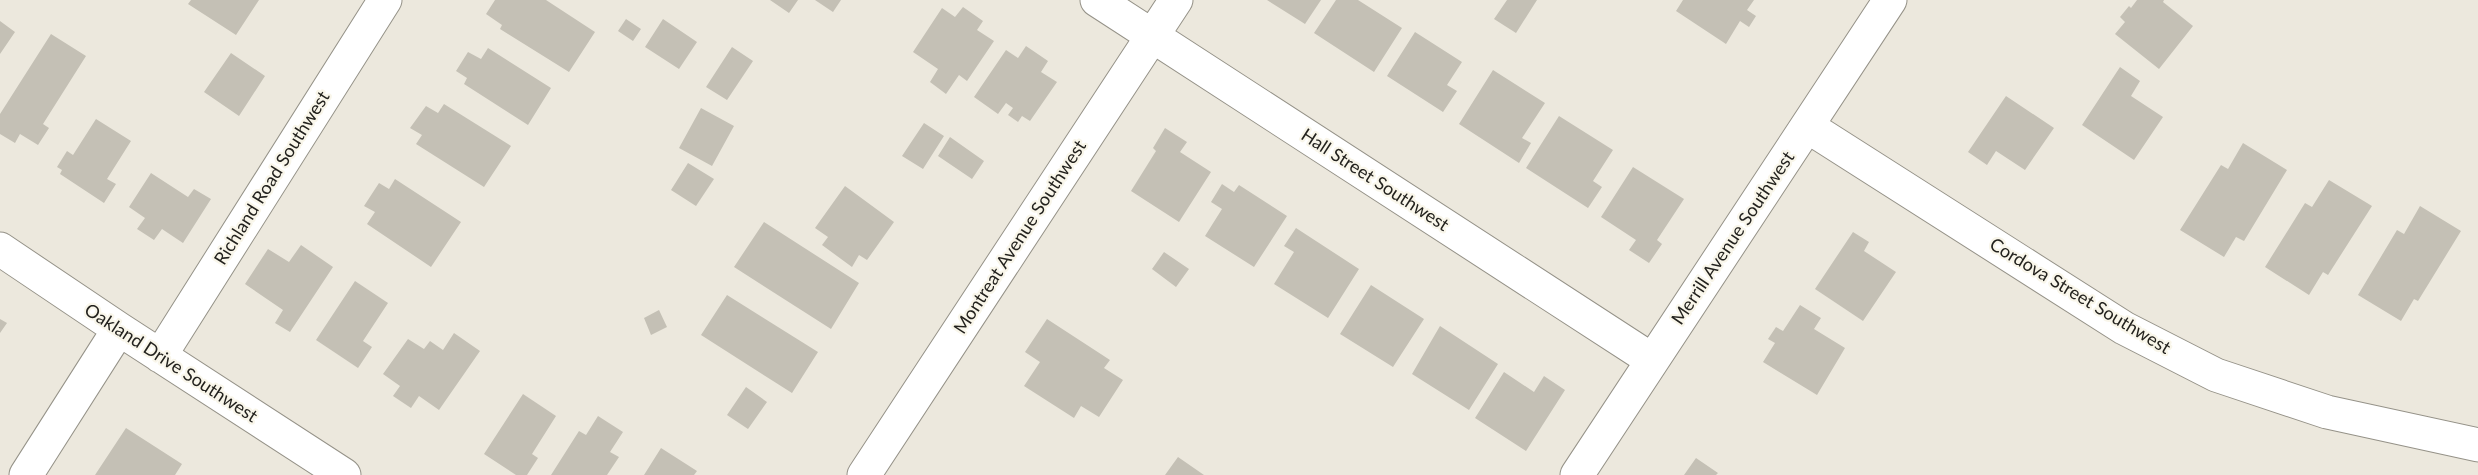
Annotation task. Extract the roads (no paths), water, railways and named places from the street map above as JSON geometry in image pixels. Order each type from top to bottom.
[{"type":"street","name":"Richland Road Southwest","points":[[160,356],[385,0]]},
{"type":"street","name":"Hall Street Southwest","points":[[1097,0],[1652,360]]},
{"type":"street","name":"Montreat Avenue Southwest","points":[[864,475],[1176,0]]},
{"type":"street","name":"Merrill Avenue Southwest","points":[[1576,475],[1890,0]]},
{"type":"street","name":"Cordova Street Southwest","points":[[1807,126],[2124,328],[2216,375],[2327,412],[2478,445]]},
{"type":"street","name":"Oakland Drive Southwest","points":[[0,249],[344,475]]},
{"type":"street","points":[[26,475],[119,329]]}]
